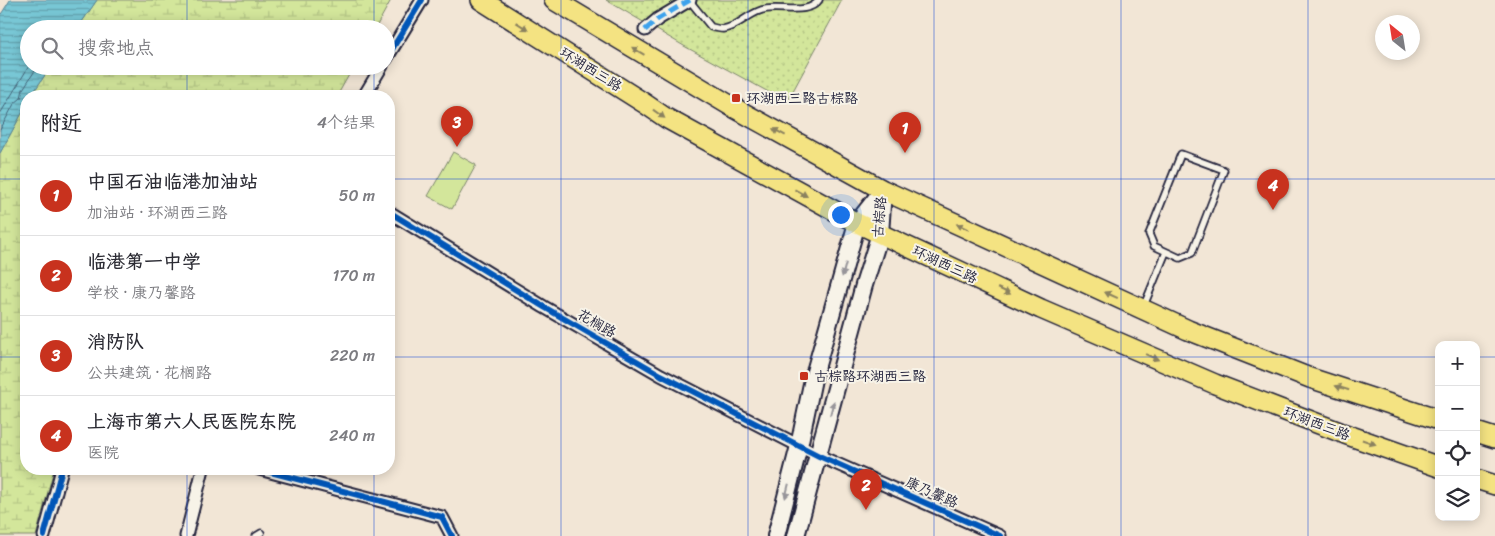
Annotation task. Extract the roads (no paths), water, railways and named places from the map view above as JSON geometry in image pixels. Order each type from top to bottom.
[{"type":"main road","name":"环湖西三路","points":[[481,0],[666,118],[857,223],[1041,309],[1215,384],[1345,434],[1435,466]]},
{"type":"main road","points":[[554,0],[731,106],[883,190],[1188,330],[1310,378],[1435,419]]},
{"type":"main road","points":[[1480,433],[1495,438]]},
{"type":"main road","points":[[1480,480],[1495,485]]},
{"type":"street","points":[[395,44],[422,0]]},
{"type":"street","points":[[645,30],[658,19],[689,0]]},
{"type":"street","points":[[368,90],[377,75]]},
{"type":"street","name":"古棕路","points":[[776,536],[799,446],[813,380],[857,223],[883,190]]},
{"type":"street","name":"古棕路","points":[[796,536],[880,234],[883,190]]},
{"type":"street","name":"花榈路","points":[[395,216],[544,307],[661,375],[799,446]]},
{"type":"street","name":"康乃馨路","points":[[799,446],[1000,536]]},
{"type":"street","points":[[44,536],[60,475]]},
{"type":"street","points":[[186,536],[202,475]]},
{"type":"street","points":[[281,475],[442,518],[452,536]]},
{"type":"lane","points":[[689,0],[711,27],[723,29],[732,26],[754,12],[767,8],[811,7],[820,0]]},
{"type":"lane","points":[[1181,154],[1224,170],[1192,252],[1180,258],[1166,252],[1154,246],[1149,234],[1181,154]]},
{"type":"lane","points":[[1142,310],[1166,252]]},
{"type":"water","points":[[10,0],[97,0],[83,20],[20,20],[20,75],[45,75],[35,90],[20,90],[20,117],[0,153],[0,16]]},
{"type":"place","name":"环湖西三路古棕路","points":[[736,98]]},
{"type":"place","name":"消防队","points":[[457,147]]},
{"type":"place","name":"中国石油临港加油站","points":[[905,153]]},
{"type":"place","name":"上海市第六人民医院东院","points":[[1273,210]]},
{"type":"place","name":"古棕路环湖西三路","points":[[804,376]]},
{"type":"place","name":"临港第一中学","points":[[866,510]]}]
